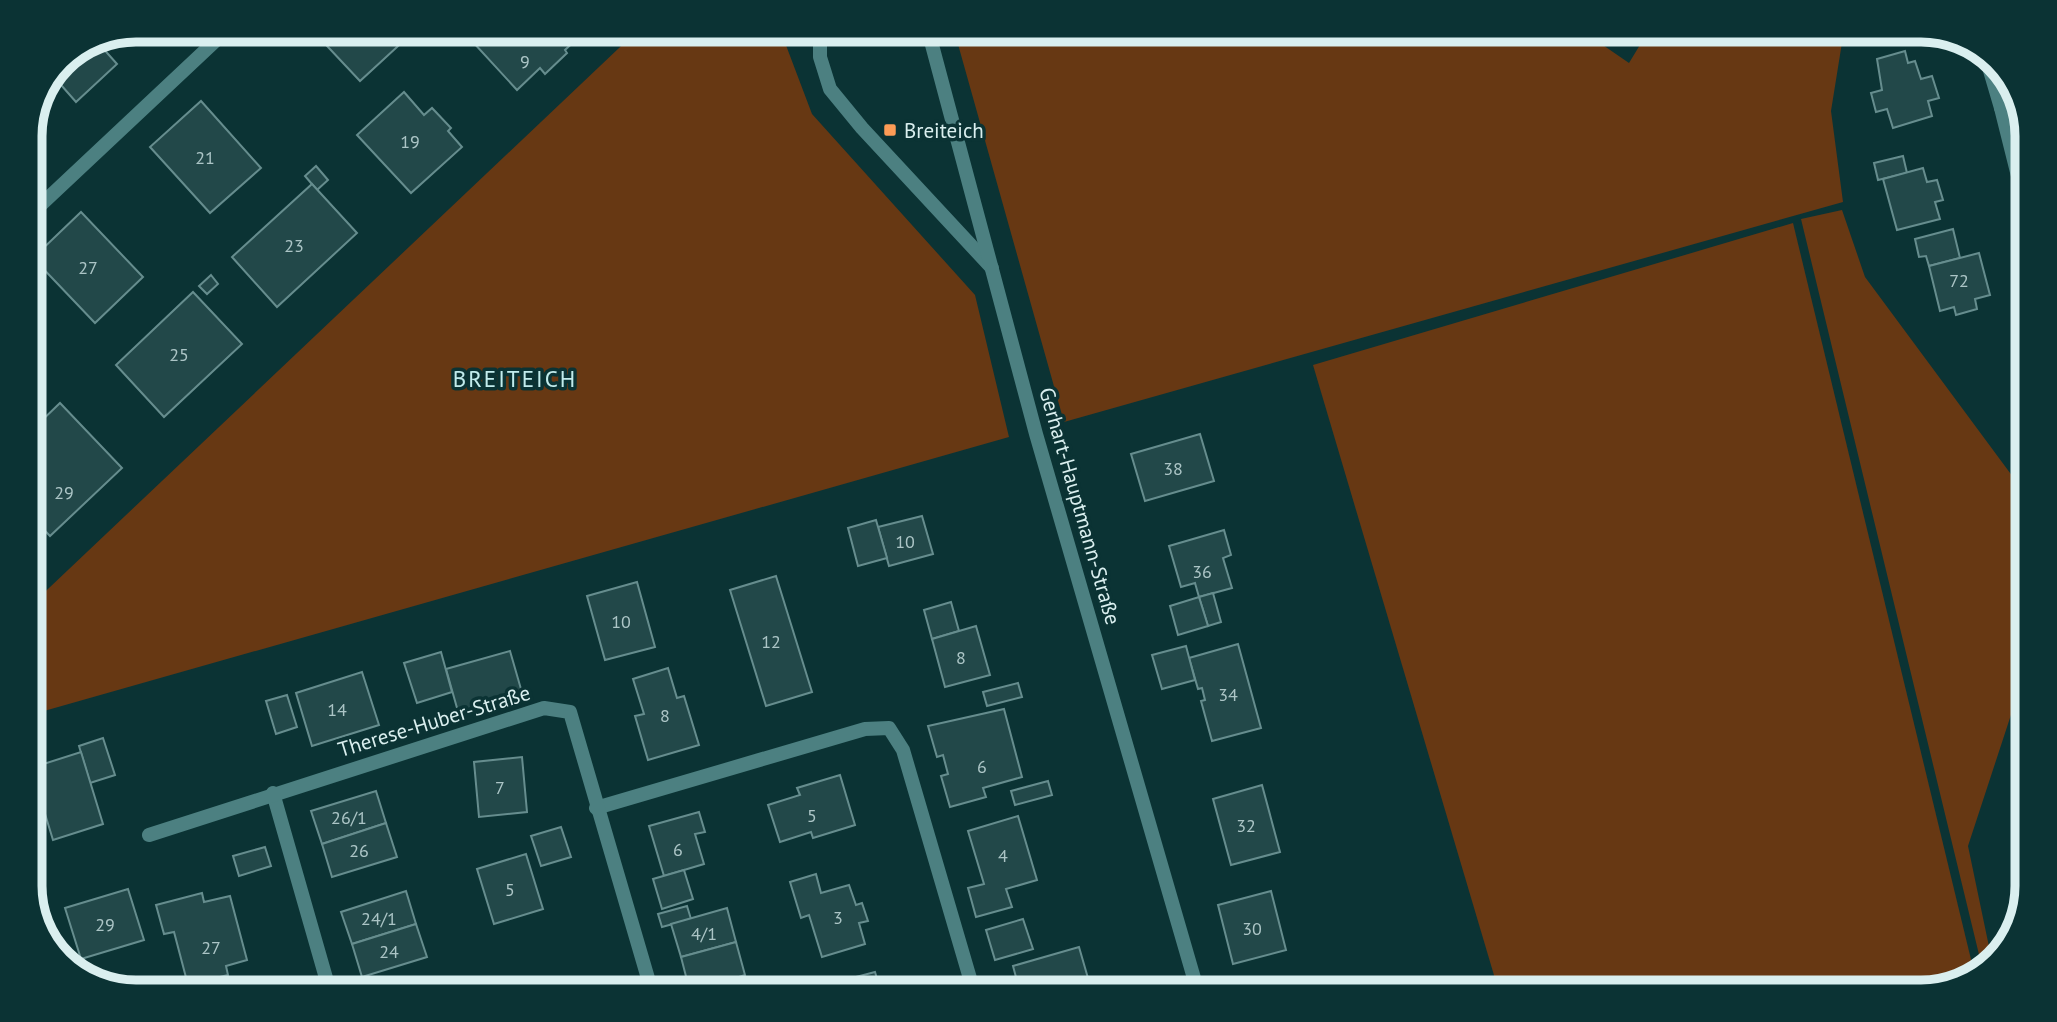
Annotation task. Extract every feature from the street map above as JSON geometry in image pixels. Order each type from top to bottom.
[{"type":"street","points":[[42,204],[212,42]]},
{"type":"street","points":[[820,42],[820,57],[831,89],[862,128],[992,268]]},
{"type":"street","name":"Gerhart-Hauptmann-Straße","points":[[931,42],[1037,434],[1195,980]]},
{"type":"street","points":[[1991,73],[2015,164]]},
{"type":"street","points":[[2001,108],[2010,105]]},
{"type":"street","name":"Therese-Huber-Straße","points":[[273,793],[544,708],[570,712],[648,980]]},
{"type":"street","points":[[596,808],[865,729],[889,728],[903,750],[970,980]]},
{"type":"street","points":[[149,835],[273,793],[327,980]]},
{"type":"shaded area","points":[[625,42],[785,42],[812,114],[975,295],[1009,437],[42,712],[42,595]]},
{"type":"shaded area","points":[[957,42],[1598,42],[1629,63],[1642,42],[1842,42],[1831,111],[1843,202],[1064,422]]},
{"type":"shaded area","points":[[1842,210],[1865,277],[2015,483],[2015,703],[1968,846],[1990,950],[1980,959],[1801,219]]},
{"type":"shaded area","points":[[1793,223],[1972,964],[1945,977],[1921,980],[1495,980],[1313,365]]},
{"type":"building","points":[[323,42],[402,42],[360,81]]},
{"type":"building","points":[[473,42],[574,42],[565,50],[567,53],[545,74],[540,68],[517,90]]},
{"type":"building","points":[[103,48],[117,64],[76,102],[59,83],[74,65]]},
{"type":"building","points":[[1905,51],[1908,63],[1915,61],[1921,79],[1932,76],[1939,98],[1928,101],[1932,116],[1893,128],[1887,109],[1876,112],[1871,93],[1882,90],[1877,59]]},
{"type":"building","points":[[404,92],[424,115],[432,108],[451,128],[448,131],[462,147],[411,193],[357,135]]},
{"type":"building","points":[[201,101],[261,168],[210,213],[150,147]]},
{"type":"building","points":[[1903,156],[1907,173],[1878,180],[1874,163]]},
{"type":"building","points":[[316,166],[328,180],[317,190],[305,176]]},
{"type":"building","points":[[1923,168],[1927,182],[1937,180],[1943,200],[1935,202],[1940,219],[1897,230],[1883,179]]},
{"type":"building","points":[[312,184],[357,233],[277,307],[232,257]]},
{"type":"building","points":[[81,212],[143,277],[95,323],[42,267],[42,249]]},
{"type":"building","points":[[1953,229],[1960,258],[1929,266],[1926,256],[1919,257],[1915,239]]},
{"type":"building","points":[[1979,253],[1990,295],[1975,299],[1977,309],[1956,315],[1954,307],[1940,311],[1929,266]]},
{"type":"building","points":[[211,275],[218,284],[207,294],[199,286]]},
{"type":"building","points":[[193,292],[242,344],[164,417],[116,365]]},
{"type":"building","points":[[60,403],[122,468],[50,536],[42,528],[42,420]]},
{"type":"building","points":[[1200,434],[1214,481],[1145,501],[1131,454]]},
{"type":"building","points":[[922,516],[933,554],[889,566],[878,527]]},
{"type":"building","points":[[876,520],[887,558],[858,566],[848,528]]},
{"type":"building","points":[[1224,530],[1231,555],[1223,558],[1232,588],[1199,597],[1195,583],[1181,587],[1169,546]]},
{"type":"building","points":[[776,576],[812,692],[766,706],[730,590]]},
{"type":"building","points":[[637,582],[655,647],[605,660],[587,596]]},
{"type":"building","points":[[1213,593],[1221,622],[1208,626],[1199,597]]},
{"type":"building","points":[[1199,597],[1208,626],[1178,635],[1170,606]]},
{"type":"building","points":[[951,602],[959,631],[932,639],[924,610]]},
{"type":"building","points":[[976,626],[990,675],[945,687],[932,639]]},
{"type":"building","points":[[1238,644],[1261,728],[1212,741],[1201,701],[1205,700],[1202,688],[1198,689],[1189,658]]},
{"type":"building","points":[[1186,646],[1195,680],[1162,689],[1152,655]]},
{"type":"building","points":[[510,651],[523,696],[459,715],[446,669]]},
{"type":"building","points":[[441,652],[452,692],[417,703],[404,663]]},
{"type":"building","points":[[668,668],[677,698],[684,696],[699,745],[648,760],[635,716],[644,714],[633,679]]},
{"type":"building","points":[[362,672],[379,725],[312,746],[296,693]]},
{"type":"building","points":[[1018,683],[1022,697],[987,706],[983,692]]},
{"type":"building","points":[[287,695],[297,727],[276,734],[266,701]]},
{"type":"building","points":[[1004,709],[1022,777],[983,788],[986,797],[950,807],[941,776],[948,774],[943,755],[937,757],[928,726]]},
{"type":"building","points":[[103,738],[115,775],[90,783],[79,746]]},
{"type":"building","points":[[81,752],[103,824],[53,840],[42,804],[42,764]]},
{"type":"building","points":[[522,757],[527,812],[479,817],[474,762]]},
{"type":"building","points":[[840,775],[855,825],[813,838],[811,832],[780,842],[768,805],[800,795],[797,788]]},
{"type":"building","points":[[1048,781],[1052,795],[1015,805],[1011,791]]},
{"type":"building","points":[[1262,785],[1280,852],[1231,865],[1213,799]]},
{"type":"building","points":[[376,791],[386,823],[322,844],[311,811]]},
{"type":"building","points":[[699,812],[705,832],[695,834],[704,864],[664,876],[649,826]]},
{"type":"building","points":[[1018,816],[1037,880],[1006,889],[1012,907],[976,917],[968,888],[984,884],[968,831]]},
{"type":"building","points":[[386,823],[397,857],[332,877],[322,844]]},
{"type":"building","points":[[561,827],[571,857],[541,866],[531,836]]},
{"type":"building","points":[[265,847],[271,866],[239,876],[233,856]]},
{"type":"building","points":[[526,854],[543,909],[494,924],[477,869]]},
{"type":"building","points":[[684,870],[693,899],[662,909],[653,879]]},
{"type":"building","points":[[816,874],[821,893],[849,885],[856,905],[862,903],[868,921],[859,923],[865,944],[822,957],[809,915],[801,918],[790,882]]},
{"type":"building","points":[[128,889],[144,940],[81,959],[65,908]]},
{"type":"building","points":[[406,891],[416,924],[352,944],[341,912]]},
{"type":"building","points":[[1271,891],[1286,950],[1233,964],[1218,905]]},
{"type":"building","points":[[202,893],[204,902],[230,896],[247,960],[226,966],[228,975],[208,980],[187,980],[174,932],[164,934],[156,905]]},
{"type":"building","points":[[687,906],[691,919],[662,927],[658,914]]},
{"type":"building","points":[[727,908],[736,942],[681,957],[671,924]]},
{"type":"building","points":[[1023,919],[1033,949],[995,960],[986,930]]},
{"type":"building","points":[[416,924],[427,957],[362,977],[352,944]]},
{"type":"building","points":[[736,942],[745,975],[730,980],[687,980],[681,957]]},
{"type":"building","points":[[1079,947],[1089,980],[1017,980],[1013,966]]},
{"type":"building","points":[[875,972],[877,980],[844,980]]},
{"type":"place","name":"Breiteich","points":[[890,130]]},
{"type":"district","name":"BREITEICH","points":[[515,378]]}]
